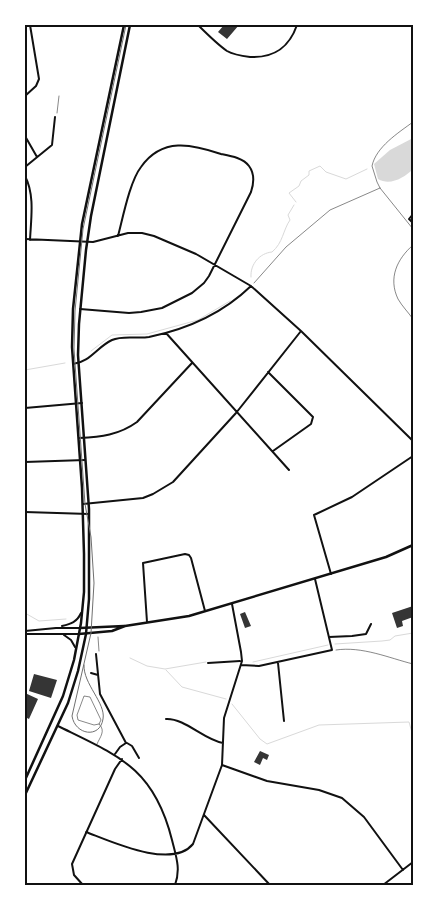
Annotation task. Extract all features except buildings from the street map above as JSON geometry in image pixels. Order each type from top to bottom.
[{"type":"main road","points":[[25,780],[52,723],[65,689],[76,651],[83,608],[83,513],[73,364],[72,316],[80,242],[124,25]]},
{"type":"main road","points":[[25,795],[58,726],[76,679],[87,628],[89,514],[79,363],[80,309],[87,242],[97,184],[130,25]]},
{"type":"main road","points":[[80,628],[148,624],[204,612],[389,556],[413,546]]},
{"type":"main road","points":[[79,634],[112,631],[125,626]]},
{"type":"main road","points":[[52,723],[58,726]]},
{"type":"street","points":[[25,96],[36,87],[39,79],[30,25]]},
{"type":"street","points":[[198,25],[228,51],[243,56],[259,57],[271,55],[282,49],[292,38],[297,25]]},
{"type":"street","points":[[25,167],[52,145],[55,117]]},
{"type":"street","points":[[25,136],[37,156]]},
{"type":"street","points":[[80,309],[129,313],[162,308],[198,289],[204,283],[215,264],[251,192],[254,179],[249,167],[241,160],[201,147],[186,144],[165,148],[153,155],[141,166],[135,179],[118,236]]},
{"type":"street","points":[[25,176],[31,199],[30,240]]},
{"type":"street","points":[[413,214],[409,218],[413,223]]},
{"type":"street","points":[[25,240],[96,242],[133,233],[154,236],[183,247],[250,286],[301,332],[413,441]]},
{"type":"street","points":[[73,364],[84,362],[113,339],[148,337],[200,322],[237,299],[250,286]]},
{"type":"street","points":[[166,332],[236,413],[290,470]]},
{"type":"street","points":[[82,504],[137,499],[165,488],[180,476],[236,413],[301,332]]},
{"type":"street","points":[[79,438],[101,437],[130,427],[137,422],[192,363]]},
{"type":"street","points":[[268,372],[313,417],[310,424],[273,451]]},
{"type":"street","points":[[25,408],[82,404]]},
{"type":"street","points":[[332,574],[314,515],[352,497],[413,456]]},
{"type":"street","points":[[25,462],[85,460]]},
{"type":"street","points":[[25,512],[89,514]]},
{"type":"street","points":[[148,624],[142,566],[145,561],[185,554],[189,555],[204,612]]},
{"type":"street","points":[[241,665],[259,666],[278,663],[332,650],[314,579]]},
{"type":"street","points":[[86,832],[144,852],[162,855],[176,853],[191,847],[222,765],[225,712],[242,661],[242,652],[232,604]]},
{"type":"street","points":[[56,628],[74,622],[79,618],[83,608]]},
{"type":"street","points":[[329,637],[366,634],[371,624]]},
{"type":"street","points":[[25,633],[56,628],[80,628]]},
{"type":"street","points":[[25,633],[79,634]]},
{"type":"street","points":[[61,634],[67,636],[74,644],[76,651]]},
{"type":"street","points":[[96,654],[101,698],[126,743],[132,746],[139,758]]},
{"type":"street","points":[[208,663],[242,661]]},
{"type":"street","points":[[278,663],[284,721]]},
{"type":"street","points":[[91,673],[98,675]]},
{"type":"street","points":[[166,719],[175,720],[215,741],[223,743]]},
{"type":"street","points":[[58,726],[122,759],[140,775],[157,798],[168,824],[176,853],[178,870],[175,885]]},
{"type":"street","points":[[115,754],[126,743]]},
{"type":"street","points":[[82,885],[74,875],[72,864],[115,769],[122,759]]},
{"type":"street","points":[[222,765],[267,781],[319,790],[342,798],[364,817],[403,870]]},
{"type":"street","points":[[204,815],[270,885]]},
{"type":"street","points":[[383,885],[413,862]]},
{"type":"lane","points":[[96,745],[103,732],[99,724],[101,720],[91,699],[88,696],[84,696],[78,719],[81,722],[94,725],[99,724]]},
{"type":"path","points":[[55,117],[59,96]]},
{"type":"path","points":[[413,122],[400,130],[377,154],[372,166],[380,188],[413,229]]},
{"type":"path","points":[[254,282],[286,247],[330,210],[380,188]]},
{"type":"path","points":[[413,244],[404,252],[397,266],[393,282],[398,299],[413,319]]},
{"type":"path","points":[[96,654],[99,651],[97,635]]},
{"type":"path","points":[[332,650],[348,649],[360,651],[413,664]]},
{"type":"shaded area","points":[[413,138],[413,169],[397,180],[387,182],[378,179],[374,164],[390,150]]},
{"type":"waterway","points":[[296,202],[289,193],[299,186],[301,181],[309,175],[309,171],[320,166],[326,172],[346,179],[367,169]]},
{"type":"waterway","points":[[251,277],[252,268],[257,260],[272,252],[281,241],[290,220],[288,215],[294,205]]},
{"type":"waterway","points":[[91,351],[112,335],[147,334],[198,320],[230,301]]},
{"type":"waterway","points":[[25,370],[65,363]]},
{"type":"waterway","points":[[25,613],[39,621],[66,619]]},
{"type":"waterway","points":[[335,644],[390,640],[395,636],[413,633]]},
{"type":"waterway","points":[[253,662],[328,645]]},
{"type":"waterway","points":[[130,658],[147,666],[165,669],[206,662]]},
{"type":"waterway","points":[[166,670],[182,687],[226,699]]},
{"type":"waterway","points":[[232,704],[260,739],[267,744],[319,725],[409,722],[413,736]]},
{"type":"tram line","points":[[84,665],[87,679],[103,713],[101,725],[93,732],[82,731],[74,722],[72,716],[91,633],[94,583],[91,537],[85,504],[74,349],[75,311],[83,229],[126,25]]}]
